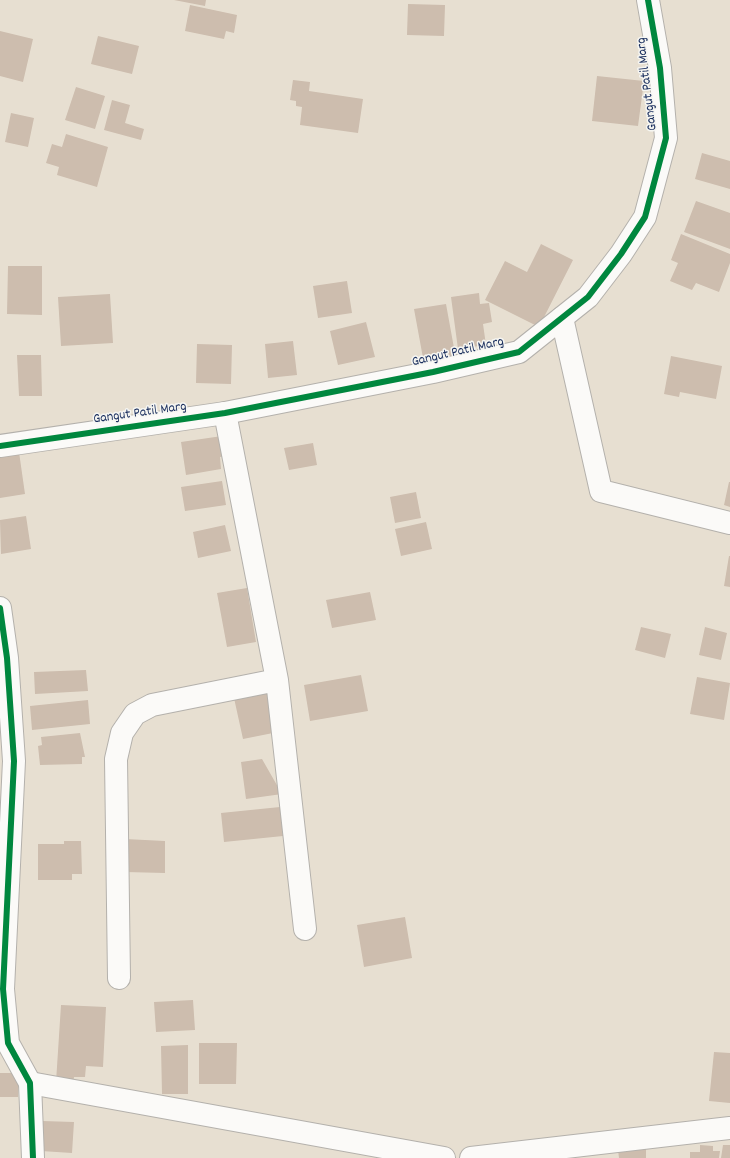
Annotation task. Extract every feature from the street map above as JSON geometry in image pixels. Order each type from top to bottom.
[{"type":"street","name":"Gangut Patil Marg","points":[[0,446],[225,413],[433,372],[519,352],[588,297],[621,254],[645,217],[666,138],[660,68],[648,0]]},
{"type":"street","points":[[562,318],[600,491],[730,523]]},
{"type":"street","points":[[225,413],[277,680],[305,928]]},
{"type":"street","points":[[0,608],[7,658],[14,761],[2,1005],[8,1043],[30,1083],[33,1158]]},
{"type":"street","points":[[120,978],[116,759],[122,733],[135,714],[152,705],[277,680]]},
{"type":"street","points":[[30,1083],[444,1158]]},
{"type":"street","points":[[471,1158],[730,1128]]},
{"type":"building","points":[[174,0],[206,0],[205,6]]},
{"type":"building","points":[[408,4],[445,5],[444,36],[407,35]]},
{"type":"building","points":[[190,5],[237,15],[234,33],[226,31],[224,39],[185,31]]},
{"type":"building","points":[[0,31],[33,39],[23,82],[0,76]]},
{"type":"building","points":[[98,36],[139,46],[132,74],[91,64]]},
{"type":"building","points":[[597,76],[644,81],[638,126],[592,121]]},
{"type":"building","points":[[293,80],[310,82],[309,91],[363,99],[358,133],[300,125],[302,107],[296,106],[296,101],[290,100]]},
{"type":"building","points":[[76,87],[105,96],[95,129],[65,120]]},
{"type":"building","points":[[112,100],[130,105],[125,123],[144,129],[141,140],[104,130]]},
{"type":"building","points":[[11,113],[34,118],[28,147],[5,142]]},
{"type":"building","points":[[66,134],[108,147],[97,187],[57,175],[59,167],[46,163],[52,144],[62,147]]},
{"type":"building","points":[[702,153],[730,161],[730,189],[695,179]]},
{"type":"building","points":[[696,201],[730,213],[730,249],[684,232]]},
{"type":"building","points":[[681,234],[730,254],[730,263],[719,292],[696,283],[692,290],[670,281],[678,263],[671,260]]},
{"type":"building","points":[[541,244],[573,260],[539,327],[485,300],[505,261],[527,272]]},
{"type":"building","points":[[8,266],[42,266],[42,315],[7,314]]},
{"type":"building","points":[[347,281],[352,313],[318,318],[313,286]]},
{"type":"building","points":[[479,293],[480,304],[489,303],[492,322],[483,324],[486,345],[458,349],[451,297]]},
{"type":"building","points":[[110,294],[113,343],[61,346],[58,297]]},
{"type":"building","points":[[446,304],[456,359],[435,362],[434,356],[423,358],[414,309]]},
{"type":"building","points":[[366,322],[375,357],[338,365],[330,331]]},
{"type":"building","points":[[293,341],[297,375],[268,378],[265,344]]},
{"type":"building","points":[[197,344],[232,345],[231,384],[196,383]]},
{"type":"building","points":[[17,355],[41,355],[42,396],[19,396]]},
{"type":"building","points":[[671,356],[722,366],[716,399],[680,392],[679,397],[664,394]]},
{"type":"building","points":[[222,436],[225,456],[220,457],[221,469],[186,475],[181,442]]},
{"type":"building","points":[[313,443],[317,465],[289,470],[284,448]]},
{"type":"building","points":[[19,452],[25,494],[0,498],[0,455]]},
{"type":"building","points":[[222,481],[226,505],[185,511],[181,487]]},
{"type":"building","points":[[730,482],[730,507],[724,505]]},
{"type":"building","points":[[416,492],[421,518],[395,523],[390,497]]},
{"type":"building","points":[[26,516],[31,549],[1,554],[0,520]]},
{"type":"building","points":[[426,522],[432,549],[401,556],[395,529]]},
{"type":"building","points":[[225,525],[231,551],[198,558],[193,532]]},
{"type":"building","points":[[730,556],[730,587],[724,586]]},
{"type":"building","points":[[247,588],[256,642],[227,647],[217,593]]},
{"type":"building","points":[[370,592],[376,620],[332,628],[326,600]]},
{"type":"building","points":[[641,627],[671,634],[665,658],[635,650]]},
{"type":"building","points":[[705,627],[727,633],[721,660],[699,655]]},
{"type":"building","points":[[86,670],[88,691],[35,694],[34,672]]},
{"type":"building","points":[[361,675],[368,711],[310,721],[304,685]]},
{"type":"building","points":[[697,677],[730,683],[724,720],[690,714]]},
{"type":"building","points":[[269,691],[278,732],[243,739],[234,698]]},
{"type":"building","points":[[88,700],[90,724],[32,730],[30,706]]},
{"type":"building","points":[[80,733],[85,757],[82,757],[82,764],[40,765],[38,746],[42,745],[41,737]]},
{"type":"building","points":[[262,759],[282,794],[246,799],[241,762]]},
{"type":"building","points":[[280,807],[283,836],[224,842],[221,813]]},
{"type":"building","points":[[125,839],[165,841],[165,873],[125,872]]},
{"type":"building","points":[[64,841],[81,841],[82,874],[72,874],[72,880],[38,880],[38,844],[64,844]]},
{"type":"building","points":[[405,917],[412,958],[364,967],[357,925]]},
{"type":"building","points":[[193,1000],[195,1030],[156,1032],[154,1002]]},
{"type":"building","points":[[61,1005],[106,1007],[103,1067],[86,1066],[85,1077],[74,1077],[73,1084],[56,1082]]},
{"type":"building","points":[[199,1043],[237,1043],[236,1084],[199,1084]]},
{"type":"building","points":[[188,1045],[188,1094],[162,1094],[161,1046]]},
{"type":"building","points":[[714,1052],[730,1053],[730,1103],[709,1101]]},
{"type":"building","points":[[0,1073],[18,1073],[18,1097],[0,1097]]},
{"type":"building","points":[[42,1121],[74,1122],[72,1153],[41,1151]]},
{"type":"building","points":[[700,1145],[713,1146],[713,1151],[720,1151],[719,1158],[690,1158],[690,1152],[700,1152]]},
{"type":"building","points":[[723,1145],[730,1145],[730,1158],[721,1158]]},
{"type":"building","points":[[646,1149],[646,1158],[619,1158],[618,1150]]},
{"type":"cycle path","points":[[0,446],[225,413],[433,372],[519,352],[588,297],[621,254],[645,217],[666,138],[660,68],[648,0]]},
{"type":"cycle path","points":[[0,608],[7,658],[14,761],[3,989],[8,1043],[30,1083],[33,1158]]}]
